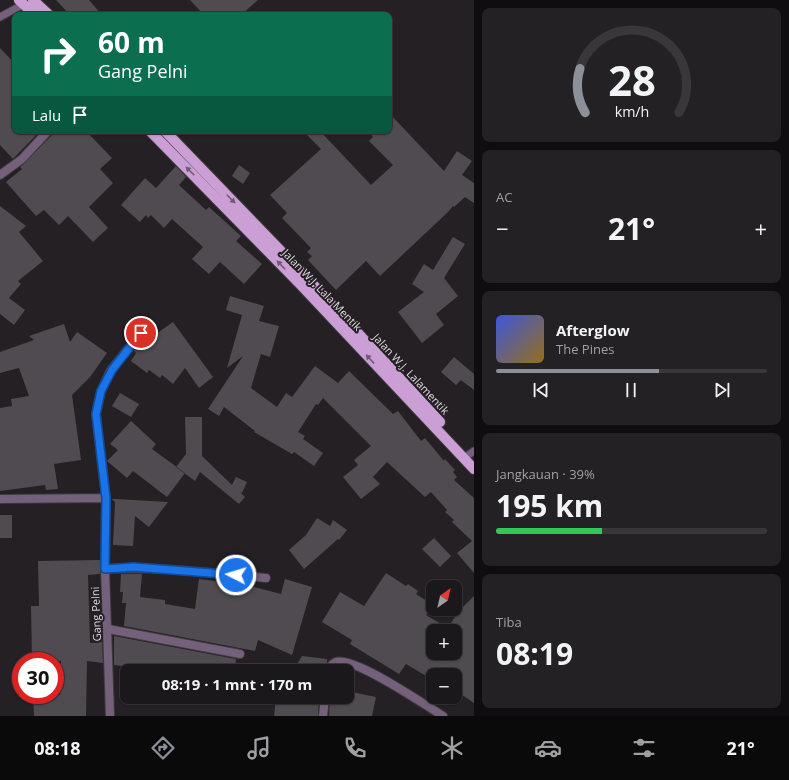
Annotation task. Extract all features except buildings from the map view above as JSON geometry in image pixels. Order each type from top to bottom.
[{"type":"main road","points":[[26,1],[32,12]]},
{"type":"main road","points":[[26,1],[44,12]]},
{"type":"main road","name":"Jalan W.J. Lala Mentik","points":[[153,134],[470,456],[474,469]]},
{"type":"main road","name":"Jalan W.J. Lalamentik","points":[[168,134],[307,278],[470,456]]},
{"type":"street","points":[[0,175],[22,159],[45,134]]},
{"type":"street","name":"Gang Pelni","points":[[110,716],[105,569],[106,498],[96,414],[101,391],[112,370],[141,333]]},
{"type":"street","points":[[0,499],[106,498]]},
{"type":"street","points":[[105,569],[154,568],[266,578]]},
{"type":"street","points":[[108,629],[240,654]]},
{"type":"street","points":[[333,664],[336,662],[351,664]]},
{"type":"street","points":[[354,666],[403,691],[443,716]]},
{"type":"street","points":[[323,716],[324,704]]},
{"type":"lane","points":[[0,17],[26,1]]},
{"type":"route","points":[[141,333],[112,370],[101,391],[96,414],[106,498],[105,569],[134,567],[236,575]]}]
